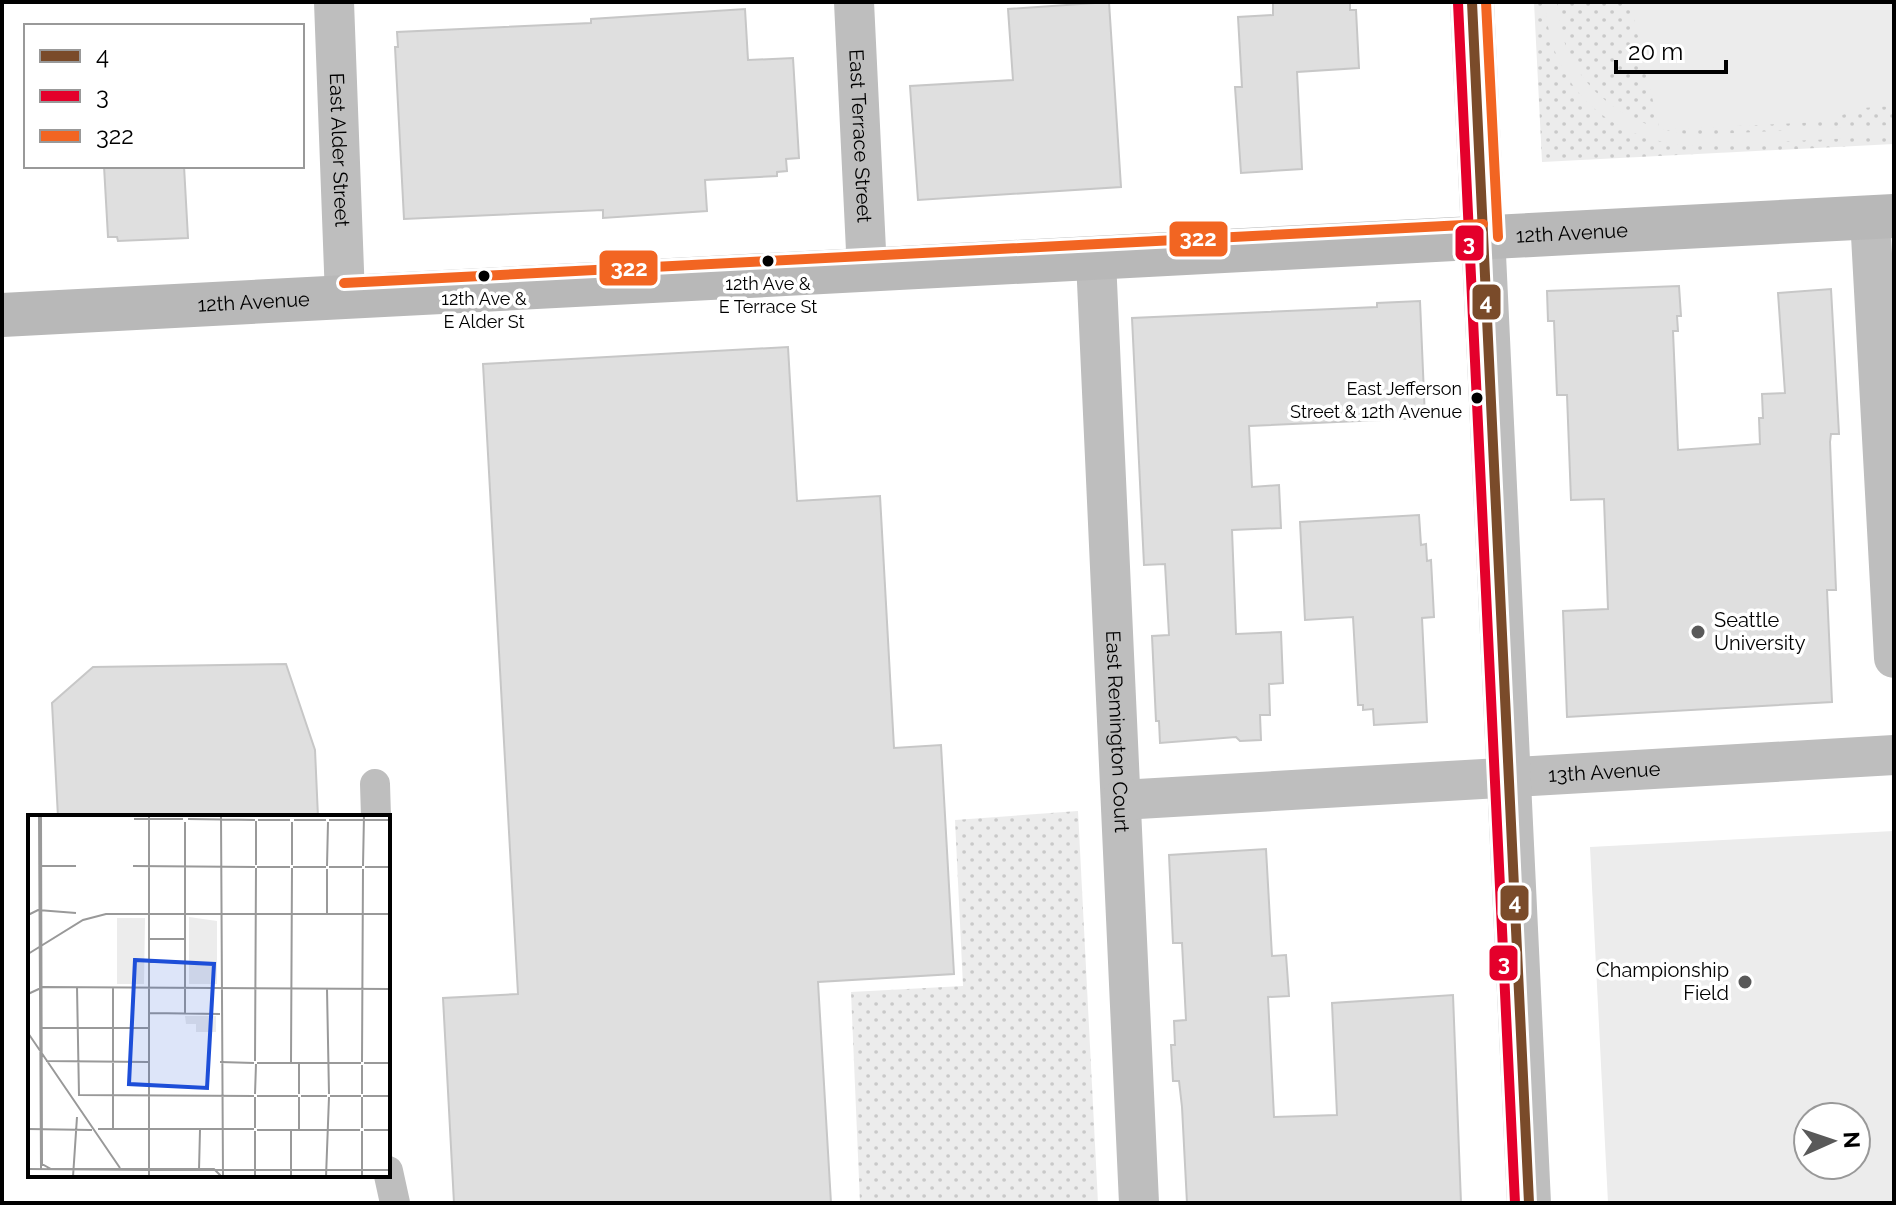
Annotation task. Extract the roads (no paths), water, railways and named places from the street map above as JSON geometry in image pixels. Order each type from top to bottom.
[{"type":"main road","name":"12th Avenue","points":[[2,315],[1882,217]]},
{"type":"street","name":"East Alder Street","points":[[334,2],[345,297]]},
{"type":"street","name":"East Terrace Street","points":[[854,2],[867,271]]},
{"type":"street","points":[[1472,2],[1529,1203]]},
{"type":"street","points":[[1882,217],[1894,658]]},
{"type":"street","name":"East Remington Court","points":[[1096,260],[1139,1203]]},
{"type":"street","name":"13th Avenue","points":[[1121,800],[1894,755]]},
{"type":"street","points":[[375,784],[376,815]]},
{"type":"street","points":[[389,1177],[395,1203]]},
{"type":"place","name":"12th Ave & E Terrace St","points":[[768,261]]},
{"type":"place","name":"12th Ave & E Alder St","points":[[484,276]]},
{"type":"place","name":"East Jefferson Street & 12th Avenue","points":[[1477,398]]},
{"type":"place","name":"Seattle University","points":[[1698,632]]},
{"type":"place","name":"Championship Field","points":[[1745,982]]}]
